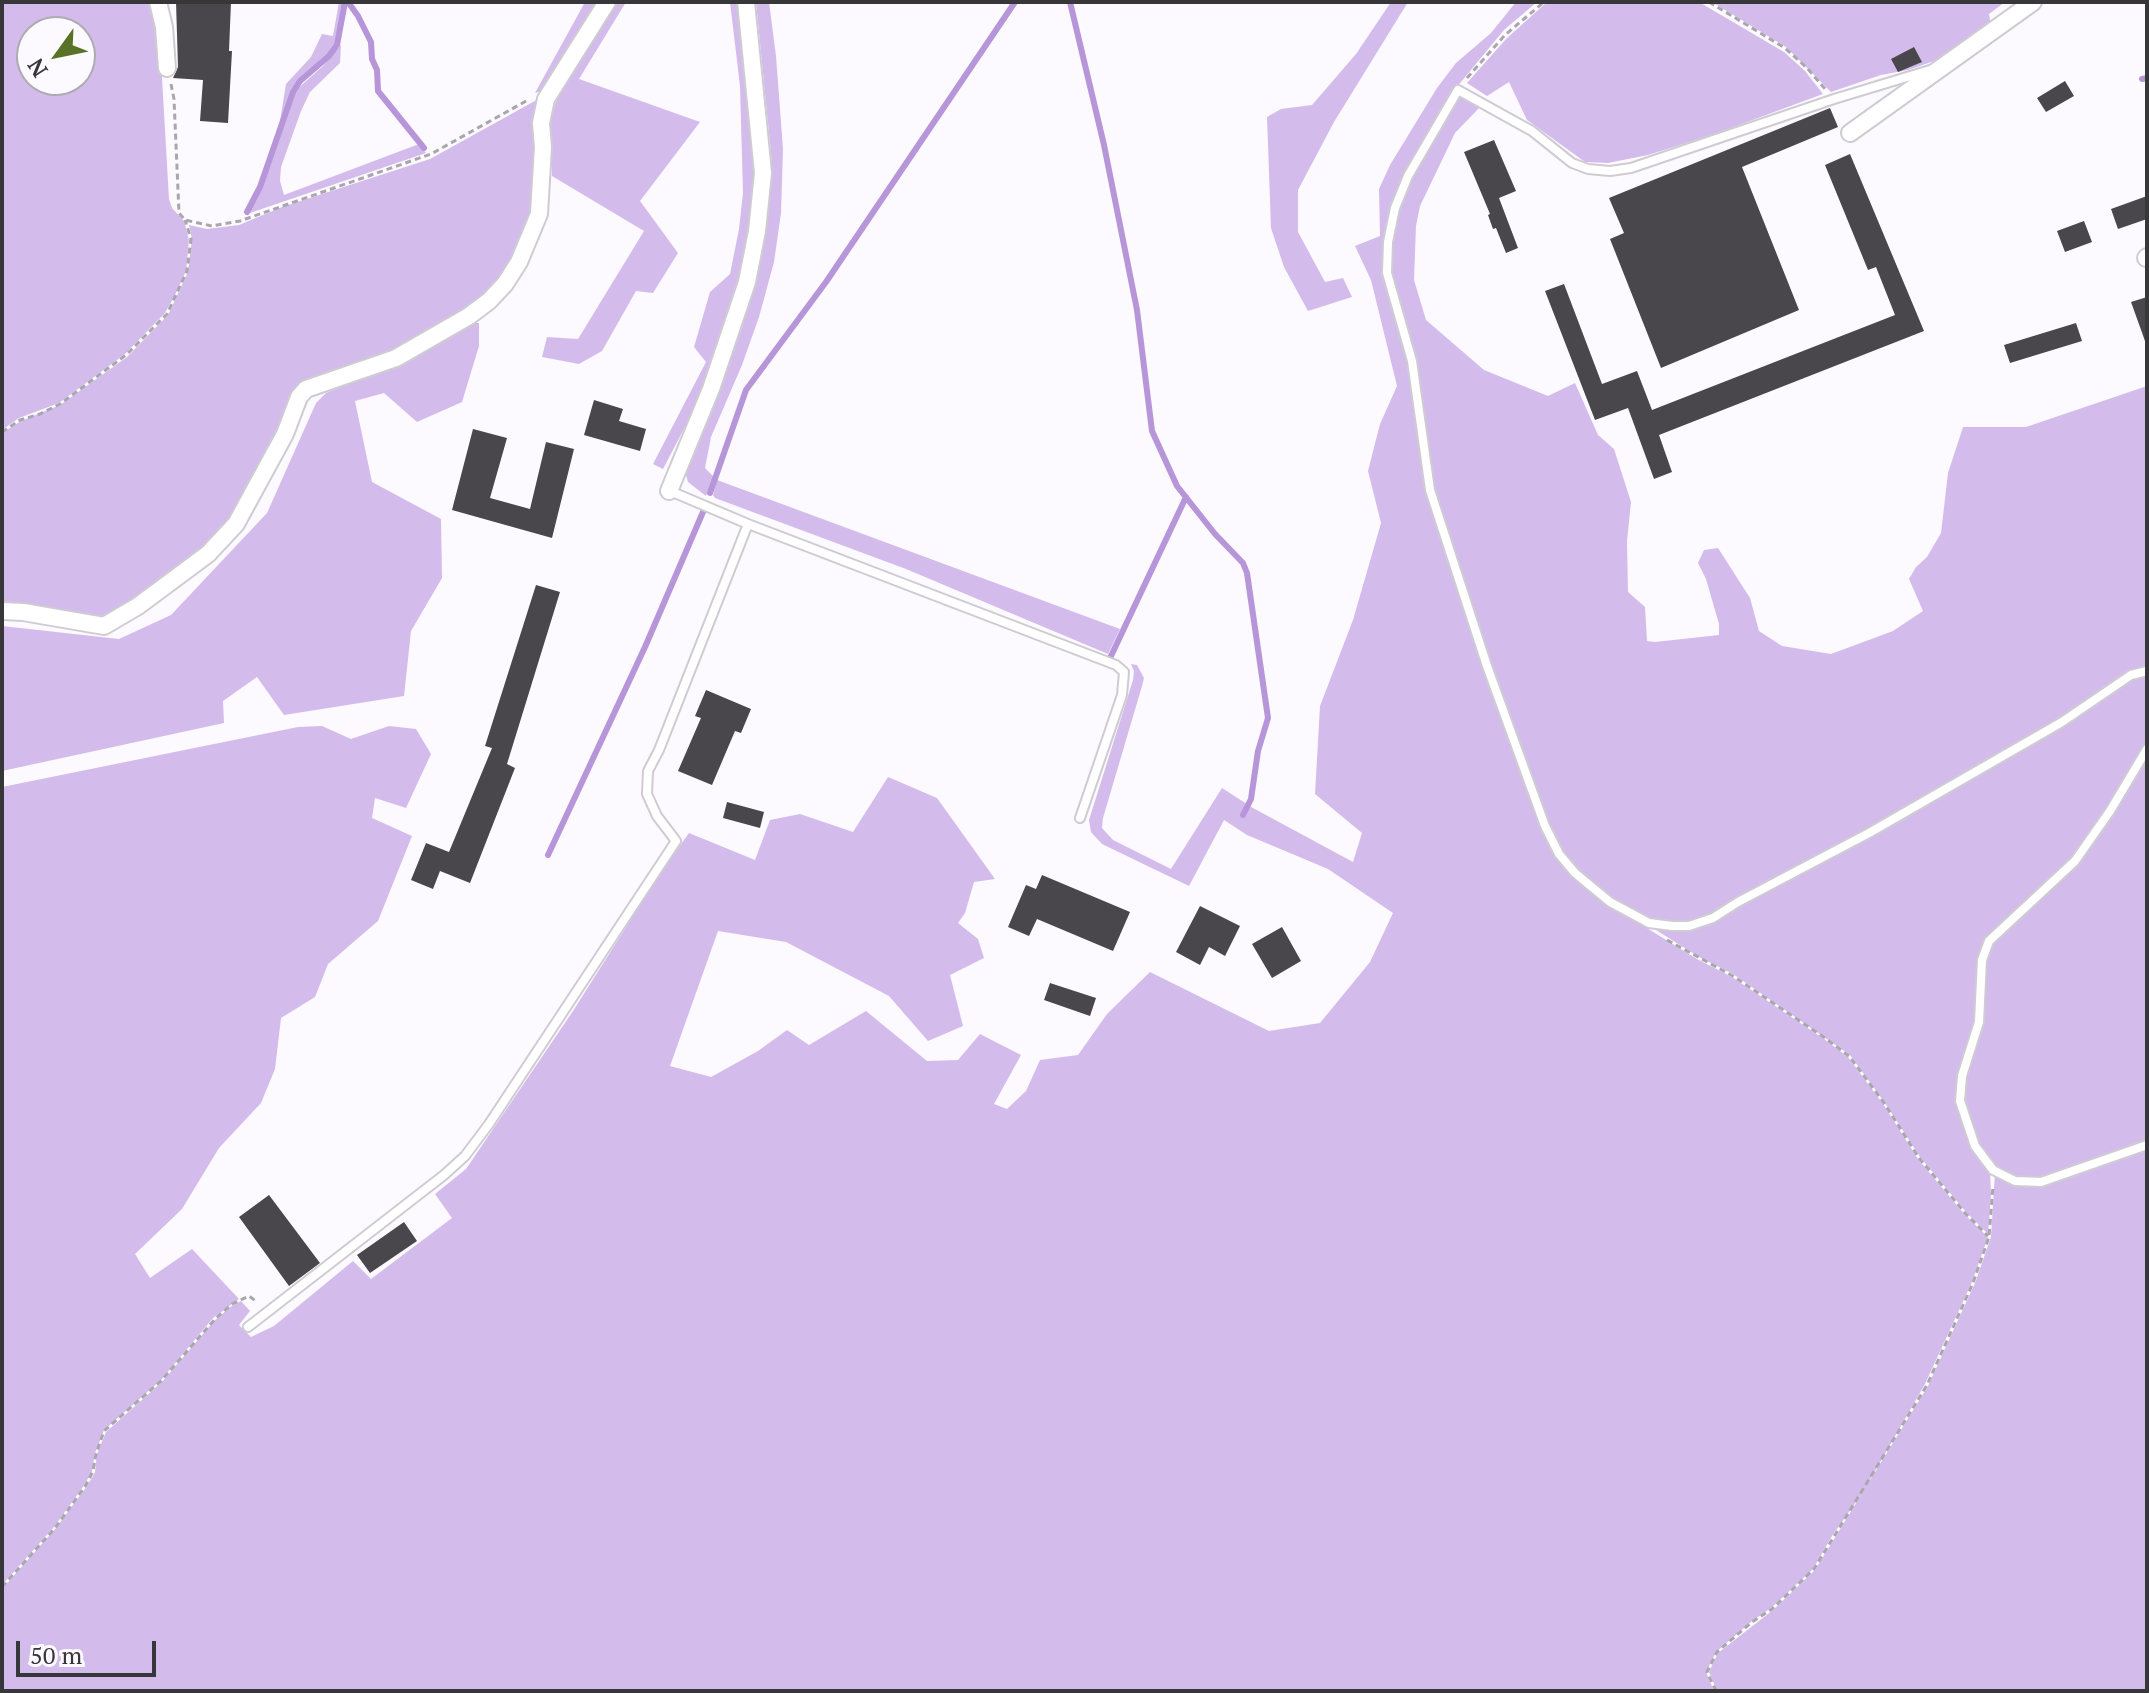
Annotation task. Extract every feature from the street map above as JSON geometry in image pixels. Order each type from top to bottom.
[{"type":"street","points":[[158,2],[164,27],[167,68]]},
{"type":"street","points":[[2,611],[104,626],[138,606],[208,554],[236,524],[260,482],[299,397],[306,389],[396,358],[489,301],[519,262],[539,214],[543,191],[542,109],[607,2]]},
{"type":"street","points":[[669,491],[716,375],[747,282],[757,231],[763,173],[746,2]]},
{"type":"street","points":[[1850,133],[2033,2]]},
{"type":"lane","points":[[1946,66],[1834,99],[1631,168],[1610,171],[1588,169],[1572,163],[1532,131],[1458,90],[1433,130],[1399,197],[1388,242],[1387,273],[1412,361],[1430,490],[1487,666],[1545,826],[1559,854],[1575,873],[1610,902],[1649,923],[1689,926],[1713,918],[1869,833],[2062,722],[2131,675],[2147,671]]},
{"type":"lane","points":[[669,491],[1116,665],[1124,672],[1122,695],[1080,818]]},
{"type":"lane","points":[[248,1327],[465,1156],[676,841],[657,816],[647,794],[648,771],[748,524]]},
{"type":"lane","points":[[2147,749],[2110,811],[2075,861],[1989,941],[1982,960],[1979,1022],[1962,1076],[1960,1101],[1975,1146],[1993,1170],[2015,1181],[2041,1182],[2147,1145]]},
{"type":"path","points":[[1458,90],[1505,35],[1544,2]]},
{"type":"path","points":[[1709,2],[1785,48],[1834,99]]},
{"type":"path","points":[[2,432],[20,420],[60,404],[126,355],[167,314],[187,271],[191,239],[185,220],[179,213],[174,99],[167,68]]},
{"type":"path","points":[[185,220],[212,226],[240,221],[431,154],[536,95],[553,89]]},
{"type":"path","points":[[1658,934],[1733,976],[1849,1056],[1919,1158],[1989,1237]]},
{"type":"path","points":[[1716,1691],[1707,1672],[1717,1652],[1772,1609],[1814,1569],[1864,1493],[1927,1385],[1973,1283],[1989,1237],[1993,1170]]},
{"type":"path","points":[[2,1587],[55,1528],[86,1485],[104,1431],[161,1381],[232,1304],[249,1296],[270,1311]]},
{"type":"shaded area","points":[[2,2],[151,2],[161,61],[169,199],[172,208],[184,221],[189,240],[186,271],[165,313],[125,354],[59,403],[19,418],[2,430]]},
{"type":"shaded area","points":[[339,2],[343,2],[335,45],[326,58],[298,81],[290,93],[279,127],[286,84],[311,57],[322,34],[333,36]]},
{"type":"shaded area","points":[[585,2],[604,2],[551,88],[535,93]]},
{"type":"shaded area","points":[[618,2],[626,2],[579,79],[700,122],[640,201],[678,253],[653,293],[636,291],[602,351],[579,364],[542,357],[547,337],[578,339],[644,231],[552,176],[549,122],[558,96]]},
{"type":"shaded area","points":[[730,2],[738,2],[754,153],[755,197],[744,278],[709,381],[663,469],[653,464],[706,362],[694,347],[710,292],[730,274],[739,229],[743,193],[740,86]]},
{"type":"shaded area","points":[[756,2],[769,2],[776,56],[783,149],[781,213],[774,262],[759,317],[711,437],[705,468],[714,477],[706,496],[688,482],[687,465],[742,328],[762,253],[769,201],[772,164]]},
{"type":"shaded area","points":[[1391,2],[1408,2],[1334,122],[1298,190],[1298,232],[1325,282],[1343,278],[1352,297],[1308,311],[1284,267],[1271,228],[1267,117],[1281,109],[1312,105],[1356,54]]},
{"type":"shaded area","points":[[1516,2],[1537,2],[1504,30],[1456,88],[1405,174],[1384,273],[1409,361],[1428,490],[1557,856],[1608,904],[1732,977],[1848,1057],[1918,1159],[1965,1215],[1988,1237],[1972,1282],[1925,1384],[1863,1492],[1813,1569],[1716,1652],[1706,1672],[1714,1691],[2,1691],[2,1589],[56,1528],[87,1486],[95,1472],[97,1454],[106,1432],[162,1382],[215,1320],[233,1305],[241,1301],[250,1311],[239,1325],[251,1337],[274,1326],[353,1261],[371,1279],[452,1218],[435,1194],[466,1169],[689,833],[755,860],[770,820],[800,814],[853,832],[888,777],[937,798],[995,879],[974,882],[965,913],[958,923],[978,939],[984,958],[950,975],[963,1026],[928,1041],[889,996],[786,942],[718,931],[670,1066],[711,1077],[758,1051],[787,1030],[809,1045],[866,1011],[927,1061],[958,1060],[980,1034],[1021,1055],[994,1104],[1007,1109],[1026,1091],[1040,1060],[1078,1055],[1107,1014],[1150,972],[1269,1031],[1320,1023],[1370,962],[1393,913],[1328,869],[1247,835],[1224,820],[1189,886],[1102,844],[1091,832],[1089,820],[1133,680],[1131,664],[1137,665],[1144,678],[1103,818],[1102,828],[1113,840],[1171,869],[1222,788],[1353,862],[1362,833],[1315,794],[1320,706],[1353,620],[1381,523],[1368,471],[1380,424],[1397,386],[1371,280],[1355,246],[1380,236],[1379,189],[1390,165],[1437,88],[1456,63],[1491,33]]},
{"type":"shaded area","points":[[1547,2],[1699,2],[1784,52],[1805,71],[1823,94],[1648,155],[1608,163],[1585,162],[1527,120],[1509,82],[1487,96],[1467,83],[1506,39]]},
{"type":"shaded area","points":[[1712,2],[2005,2],[1989,14],[1991,25],[1937,60],[1831,92],[1786,47]]},
{"type":"shaded area","points":[[341,45],[340,63],[310,92],[301,111],[281,167],[280,181],[284,195],[419,144],[426,153],[247,214],[256,201],[296,90]]},
{"type":"shaded area","points":[[1458,94],[1482,105],[1455,133],[1420,206],[1414,280],[1426,320],[1484,370],[1548,396],[1575,383],[1598,435],[1614,449],[1631,502],[1627,541],[1628,592],[1645,607],[1647,641],[1719,635],[1719,624],[1706,579],[1698,563],[1704,550],[1718,548],[1750,598],[1759,631],[1782,646],[1831,654],[1893,631],[1923,611],[1909,579],[1941,533],[1948,473],[1963,427],[2026,427],[2147,386],[2147,669],[2130,672],[2060,719],[1868,831],[1712,916],[1689,923],[1650,921],[1612,899],[1577,872],[1561,853],[1547,825],[1489,665],[1433,489],[1420,409],[1390,273],[1391,242],[1398,208],[1410,177]]},
{"type":"shaded area","points":[[542,97],[529,236],[487,298],[394,355],[315,383],[218,548],[107,618],[2,604],[2,433],[21,421],[60,405],[127,357],[168,315],[188,272],[192,239],[189,225],[207,229],[239,225],[282,207],[430,159]]},
{"type":"shaded area","points":[[473,323],[479,323],[479,346],[462,402],[417,422],[384,393],[355,401],[372,482],[441,519],[442,578],[411,631],[404,696],[284,715],[257,677],[223,701],[224,723],[2,771],[2,626],[119,639],[171,615],[267,513],[316,403],[326,393],[411,358]]},
{"type":"shaded area","points":[[717,480],[1120,629],[1108,654],[906,569],[715,498]]},
{"type":"shaded area","points":[[2147,674],[2147,743],[2137,760],[2073,860],[1987,939],[1976,1021],[1958,1101],[1990,1169],[1988,1234],[1920,1157],[1850,1055],[1733,974],[1648,925],[1671,929],[1739,904],[2132,677]]},
{"type":"shaded area","points":[[322,726],[351,739],[389,726],[416,729],[431,754],[406,808],[375,798],[372,818],[412,836],[378,921],[328,964],[315,997],[281,1018],[275,1069],[261,1103],[219,1148],[182,1209],[135,1254],[150,1278],[192,1249],[239,1299],[213,1318],[161,1380],[104,1430],[85,1484],[54,1527],[2,1585],[2,787],[298,727]]},
{"type":"shaded area","points":[[2147,755],[2147,1144],[2041,1180],[2015,1179],[1994,1168],[1977,1144],[1963,1100],[1964,1076],[1972,1051],[1985,961],[1992,942],[2077,863]]},
{"type":"shaded area","points":[[2147,1147],[2147,1691],[1717,1691],[1709,1672],[1718,1653],[1773,1610],[1815,1570],[1928,1386],[1975,1283],[1991,1237],[1995,1173],[2041,1183]]},
{"type":"building","points":[[176,2],[231,2],[228,123],[200,121],[203,80],[173,78],[178,67]]},
{"type":"building","points":[[1914,47],[1922,62],[1898,72],[1891,59]]},
{"type":"building","points":[[2065,81],[2074,96],[2046,112],[2037,98]]},
{"type":"building","points":[[1830,108],[1838,127],[1742,167],[1799,310],[1661,368],[1610,239],[1624,233],[1609,198]]},
{"type":"building","points":[[1494,140],[1516,191],[1499,198],[1518,248],[1506,253],[1496,228],[1493,229],[1490,214],[1464,152]]},
{"type":"building","points":[[1850,154],[1924,331],[1659,435],[1672,472],[1654,479],[1628,408],[1595,420],[1545,291],[1564,284],[1602,384],[1637,371],[1652,410],[1895,315],[1876,267],[1868,270],[1825,165]]},
{"type":"building","points":[[2147,196],[2147,219],[2118,229],[2111,209]]},
{"type":"building","points":[[2084,221],[2092,242],[2065,252],[2057,231]]},
{"type":"building","points":[[2147,297],[2147,341],[2145,341],[2131,302]]},
{"type":"building","points":[[2076,323],[2082,341],[2010,363],[2004,345]]},
{"type":"building","points":[[594,400],[623,409],[619,421],[646,429],[640,451],[584,435]]},
{"type":"building","points":[[473,429],[507,438],[490,498],[530,509],[546,442],[574,449],[552,538],[452,510]]},
{"type":"building","points":[[536,585],[560,592],[507,764],[515,768],[470,883],[440,871],[433,889],[411,880],[426,843],[449,852],[492,748],[485,746]]},
{"type":"building","points":[[706,690],[751,709],[741,733],[735,731],[712,785],[678,771],[701,718],[695,716]]},
{"type":"building","points":[[727,802],[764,812],[760,828],[723,818]]},
{"type":"building","points":[[1042,875],[1130,912],[1113,951],[1037,919],[1029,936],[1008,927],[1026,885],[1036,889]]},
{"type":"building","points":[[1200,906],[1240,926],[1225,956],[1209,947],[1200,965],[1176,952]]},
{"type":"building","points":[[1282,927],[1301,961],[1272,978],[1252,944]]},
{"type":"building","points":[[1050,983],[1096,998],[1090,1016],[1044,1000]]},
{"type":"building","points":[[269,1195],[320,1263],[289,1286],[239,1217]]},
{"type":"building","points":[[404,1222],[417,1241],[370,1273],[357,1255]]},
{"type":"waterway","points":[[247,212],[260,187],[293,92],[300,81],[337,45],[345,2]]},
{"type":"waterway","points":[[348,2],[371,42],[378,91],[424,148]]},
{"type":"waterway","points":[[710,493],[746,390],[826,282],[1015,2]]},
{"type":"waterway","points":[[1070,2],[1104,145],[1137,310],[1152,431],[1177,486],[1243,563],[1247,573],[1268,718],[1258,751],[1251,799],[1243,815]]},
{"type":"waterway","points":[[2142,79],[2147,78]]},
{"type":"waterway","points":[[1111,656],[1186,497]]},
{"type":"waterway","points":[[548,855],[645,647],[703,512]]}]
